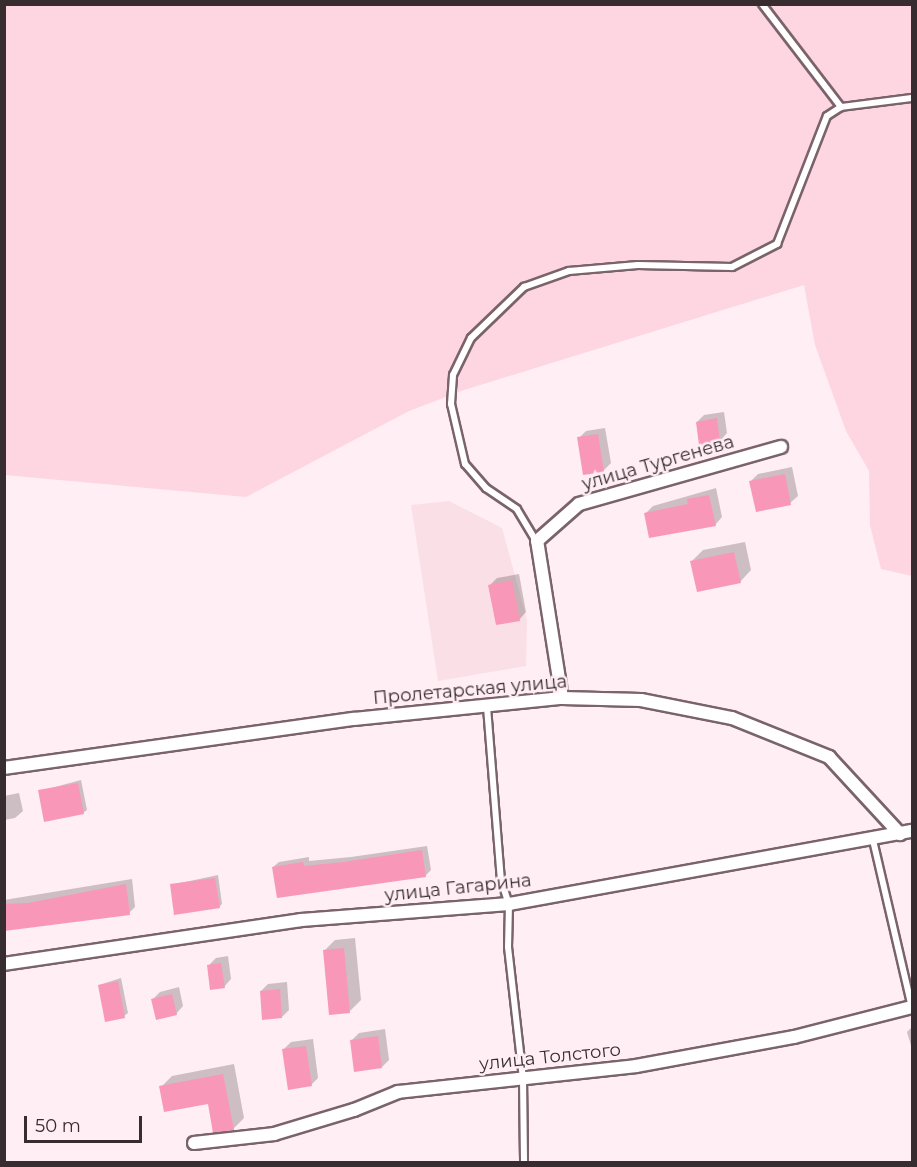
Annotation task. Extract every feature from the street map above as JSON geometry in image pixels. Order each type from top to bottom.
[{"type":"street","name":"улица Тургенева","points":[[537,541],[579,504],[781,447]]},
{"type":"street","points":[[537,541],[562,698]]},
{"type":"street","name":"Пролетарская улица","points":[[4,768],[354,719],[562,698],[641,700],[732,718],[829,757],[906,832]]},
{"type":"street","name":"улица Гагарина","points":[[4,964],[301,920],[509,904],[873,840],[906,832]]},
{"type":"street","name":"улица Толстого","points":[[194,1143],[274,1134],[354,1110],[398,1092],[636,1066],[794,1037],[912,1007]]},
{"type":"lane","points":[[762,4],[841,107]]},
{"type":"lane","points":[[537,541],[517,509],[486,488],[465,464],[452,404],[453,375],[471,338],[524,287],[569,271],[638,265],[732,267],[777,244],[827,116],[841,107],[912,99]]},
{"type":"lane","points":[[487,706],[501,880],[509,904],[508,947],[522,1078],[524,1162]]},
{"type":"lane","points":[[873,840],[912,1007]]},
{"type":"shaded area","points":[[4,5],[912,5],[912,576],[881,569],[870,525],[869,471],[846,431],[815,345],[804,285],[464,390],[409,411],[246,497],[5,475]]},
{"type":"shaded area","points":[[449,501],[502,528],[527,620],[526,666],[438,681],[411,505]]},
{"type":"building","points":[[717,418],[720,442],[699,445],[696,422]]},
{"type":"building","points":[[598,434],[604,472],[583,475],[577,437]]},
{"type":"building","points":[[785,474],[791,505],[756,512],[749,481]]},
{"type":"building","points":[[709,495],[716,526],[649,538],[644,513],[688,504],[687,499]]},
{"type":"building","points":[[734,552],[741,583],[697,592],[690,561]]},
{"type":"building","points":[[512,580],[520,621],[496,625],[488,585]]},
{"type":"building","points":[[78,783],[84,814],[44,822],[38,790]]},
{"type":"building","points":[[422,850],[426,877],[277,898],[272,867],[303,862],[304,866],[344,862]]},
{"type":"building","points":[[215,878],[220,908],[174,915],[170,884]]},
{"type":"building","points":[[126,884],[130,915],[4,931],[4,904],[28,903]]},
{"type":"building","points":[[344,948],[350,1013],[329,1015],[323,950]]},
{"type":"building","points":[[221,963],[225,988],[210,990],[207,965]]},
{"type":"building","points":[[118,981],[125,1018],[105,1022],[98,985]]},
{"type":"building","points":[[280,989],[282,1018],[262,1020],[260,991]]},
{"type":"building","points":[[172,994],[177,1015],[156,1020],[151,999]]},
{"type":"building","points":[[378,1036],[382,1068],[354,1072],[350,1040]]},
{"type":"building","points":[[306,1046],[312,1086],[288,1090],[282,1049]]},
{"type":"building","points":[[223,1074],[234,1130],[213,1133],[208,1104],[164,1112],[159,1086]]}]
